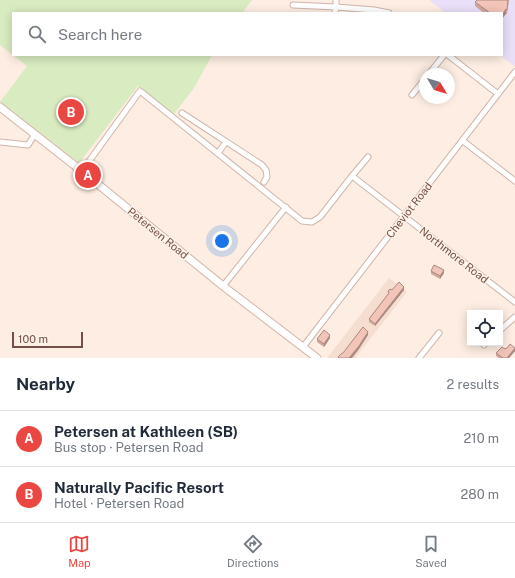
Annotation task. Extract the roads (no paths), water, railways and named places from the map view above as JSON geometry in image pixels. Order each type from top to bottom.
[{"type":"street","points":[[335,10],[336,0]]},
{"type":"street","points":[[293,5],[335,10],[374,10],[384,12]]},
{"type":"street","points":[[434,68],[443,56]]},
{"type":"street","points":[[449,56],[498,94]]},
{"type":"street","name":"Cheviot Road","points":[[303,347],[515,72]]},
{"type":"street","points":[[412,95],[419,86]]},
{"type":"street","points":[[82,171],[140,91],[302,221],[312,222],[320,217],[368,156]]},
{"type":"street","name":"Petersen Road","points":[[0,107],[82,171],[223,286],[317,358]]},
{"type":"street","points":[[182,113],[262,165],[266,170],[267,177],[264,182]]},
{"type":"street","points":[[0,142],[28,144],[35,134]]},
{"type":"street","points":[[463,141],[515,181]]},
{"type":"street","points":[[218,153],[226,142]]},
{"type":"street","name":"Northmore Road","points":[[352,176],[515,302]]},
{"type":"street","points":[[223,286],[286,208]]},
{"type":"street","points":[[503,327],[515,317]]},
{"type":"street","points":[[419,358],[439,333]]},
{"type":"place","name":"Naturally Pacific Resort","points":[[71,112]]},
{"type":"place","name":"Petersen at Kathleen (SB)","points":[[88,175]]}]
